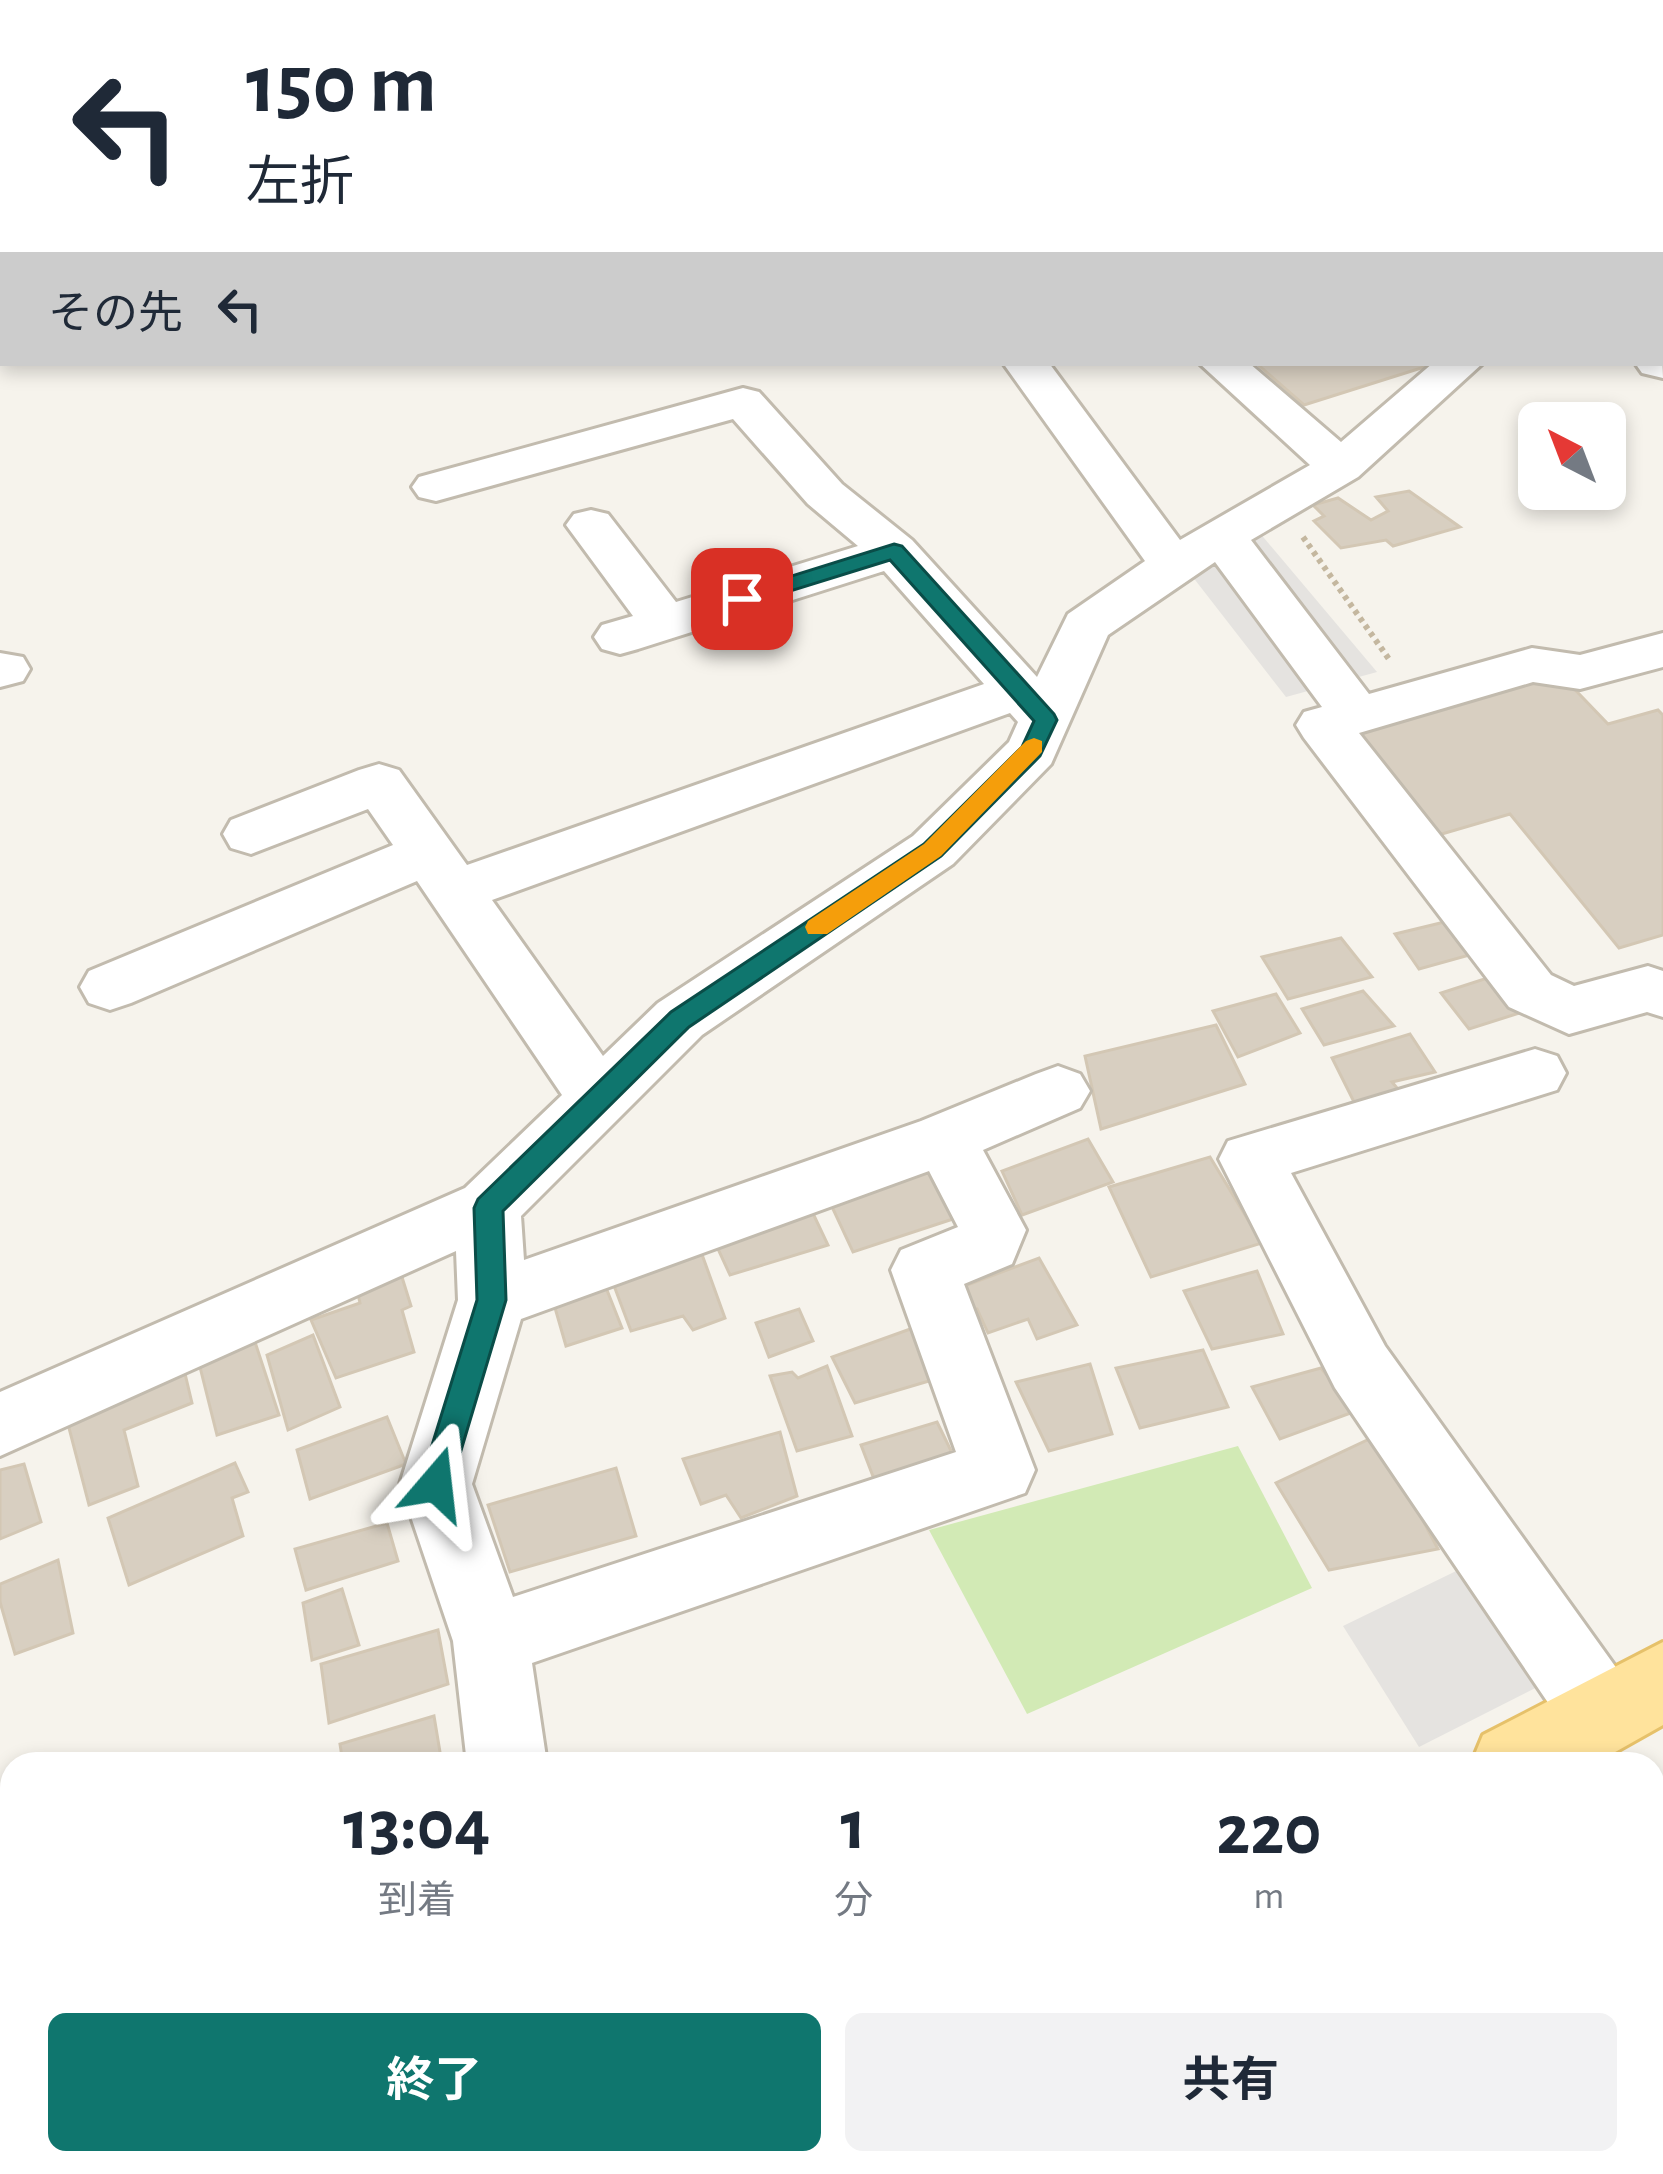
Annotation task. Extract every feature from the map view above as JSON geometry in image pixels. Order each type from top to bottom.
[{"type":"main road","points":[[1535,1752],[1632,1698]]},
{"type":"street","points":[[1029,366],[1198,552],[1356,715]]},
{"type":"street","points":[[1225,366],[1341,467]]},
{"type":"street","points":[[0,1425],[488,1208],[680,1019],[933,850],[1032,751],[1033,705],[1086,626],[1341,467],[1457,366]]},
{"type":"street","points":[[436,487],[743,402],[825,494],[894,551],[1033,705]]},
{"type":"street","points":[[591,525],[643,630],[894,551]]},
{"type":"street","points":[[1663,650],[1580,672],[1532,665],[1323,725],[1529,991],[1569,1010],[1648,989],[1663,994]]},
{"type":"street","points":[[110,987],[443,872],[1033,705]]},
{"type":"street","points":[[251,834],[379,783],[599,1099]]},
{"type":"street","points":[[1535,1073],[1251,1159],[1360,1367],[1632,1698]]},
{"type":"street","points":[[492,1300],[944,1139],[1058,1091]]},
{"type":"street","points":[[491,1641],[998,1470],[925,1270],[988,1244],[994,1230],[944,1139]]},
{"type":"street","points":[[488,1208],[492,1300],[436,1484],[491,1641],[505,1752]]},
{"type":"path","points":[[1281,505],[1416,698]]},
{"type":"green space","points":[[1238,1446],[1312,1588],[1027,1714],[929,1530]]},
{"type":"shaded area","points":[[1259,532],[1377,672],[1286,697],[1192,576]]},
{"type":"shaded area","points":[[1485,1557],[1561,1675],[1419,1747],[1343,1626]]},
{"type":"building","points":[[1259,366],[1428,366],[1304,405]]},
{"type":"building","points":[[1409,491],[1460,527],[1393,546],[1386,540],[1341,548],[1314,521],[1324,516],[1313,505],[1338,498],[1371,520],[1388,511],[1376,497]]},
{"type":"building","points":[[1559,673],[1608,724],[1658,710],[1663,715],[1663,935],[1619,948],[1510,814],[1435,836],[1355,734]]},
{"type":"building","points":[[1457,919],[1484,951],[1419,969],[1395,934]]},
{"type":"building","points":[[1341,938],[1372,977],[1288,999],[1262,957]]},
{"type":"building","points":[[1503,973],[1532,1009],[1469,1029],[1441,993]]},
{"type":"building","points":[[1363,991],[1394,1026],[1324,1045],[1302,1009]]},
{"type":"building","points":[[1276,994],[1300,1033],[1238,1057],[1213,1011]]},
{"type":"building","points":[[1216,1025],[1245,1084],[1101,1129],[1085,1056]]},
{"type":"building","points":[[1410,1034],[1435,1072],[1392,1082],[1402,1094],[1357,1108],[1332,1058]]},
{"type":"building","points":[[1088,1139],[1113,1182],[1022,1215],[1002,1171]]},
{"type":"building","points":[[1210,1157],[1262,1243],[1151,1277],[1109,1187]]},
{"type":"building","points":[[934,1163],[956,1218],[853,1252],[826,1194]]},
{"type":"building","points":[[809,1205],[828,1245],[730,1275],[712,1236]]},
{"type":"building","points":[[700,1249],[725,1318],[693,1330],[683,1316],[631,1331],[610,1275]]},
{"type":"building","points":[[1039,1258],[1077,1325],[1037,1339],[1028,1319],[988,1333],[977,1309],[962,1308],[951,1291]]},
{"type":"building","points":[[599,1270],[622,1328],[566,1346],[549,1287]]},
{"type":"building","points":[[1257,1271],[1283,1334],[1212,1349],[1184,1291]]},
{"type":"building","points":[[401,1274],[411,1306],[402,1310],[414,1352],[336,1378],[311,1320],[360,1303],[357,1290]]},
{"type":"building","points":[[799,1309],[813,1341],[769,1357],[756,1323]]},
{"type":"building","points":[[916,1327],[939,1378],[855,1403],[832,1357]]},
{"type":"building","points":[[313,1335],[340,1407],[288,1430],[267,1355]]},
{"type":"building","points":[[254,1339],[279,1415],[217,1435],[198,1359]]},
{"type":"building","points":[[1203,1350],[1228,1407],[1140,1428],[1116,1368]]},
{"type":"building","points":[[182,1361],[192,1403],[124,1430],[138,1486],[89,1505],[63,1405]]},
{"type":"building","points":[[1090,1364],[1112,1434],[1049,1451],[1016,1382]]},
{"type":"building","points":[[827,1366],[852,1436],[797,1451],[770,1376],[792,1372],[798,1378]]},
{"type":"building","points":[[1321,1368],[1356,1411],[1280,1439],[1252,1387]]},
{"type":"building","points":[[387,1417],[406,1464],[310,1499],[297,1450]]},
{"type":"building","points":[[937,1422],[957,1463],[879,1492],[861,1445]]},
{"type":"building","points":[[780,1432],[797,1496],[741,1518],[726,1495],[701,1504],[683,1459]]},
{"type":"building","points":[[1378,1435],[1438,1549],[1329,1570],[1276,1483]]},
{"type":"building","points":[[235,1463],[248,1492],[232,1498],[243,1536],[129,1585],[108,1518]]},
{"type":"building","points":[[24,1464],[41,1522],[0,1539],[0,1470]]},
{"type":"building","points":[[616,1468],[636,1536],[510,1572],[488,1505]]},
{"type":"building","points":[[387,1523],[398,1561],[306,1590],[295,1549]]},
{"type":"building","points":[[58,1560],[73,1633],[15,1654],[0,1602],[0,1584]]},
{"type":"building","points":[[342,1589],[359,1645],[312,1660],[303,1603]]},
{"type":"building","points":[[438,1630],[448,1684],[329,1723],[321,1664]]},
{"type":"building","points":[[434,1716],[440,1752],[341,1752],[340,1744]]},
{"type":"slow traffic","points":[[818,927],[933,850],[1034,746]]},
{"type":"route","points":[[436,1484],[492,1300],[488,1208],[680,1019],[933,850],[1032,751],[1046,720],[894,551],[742,599]]}]
